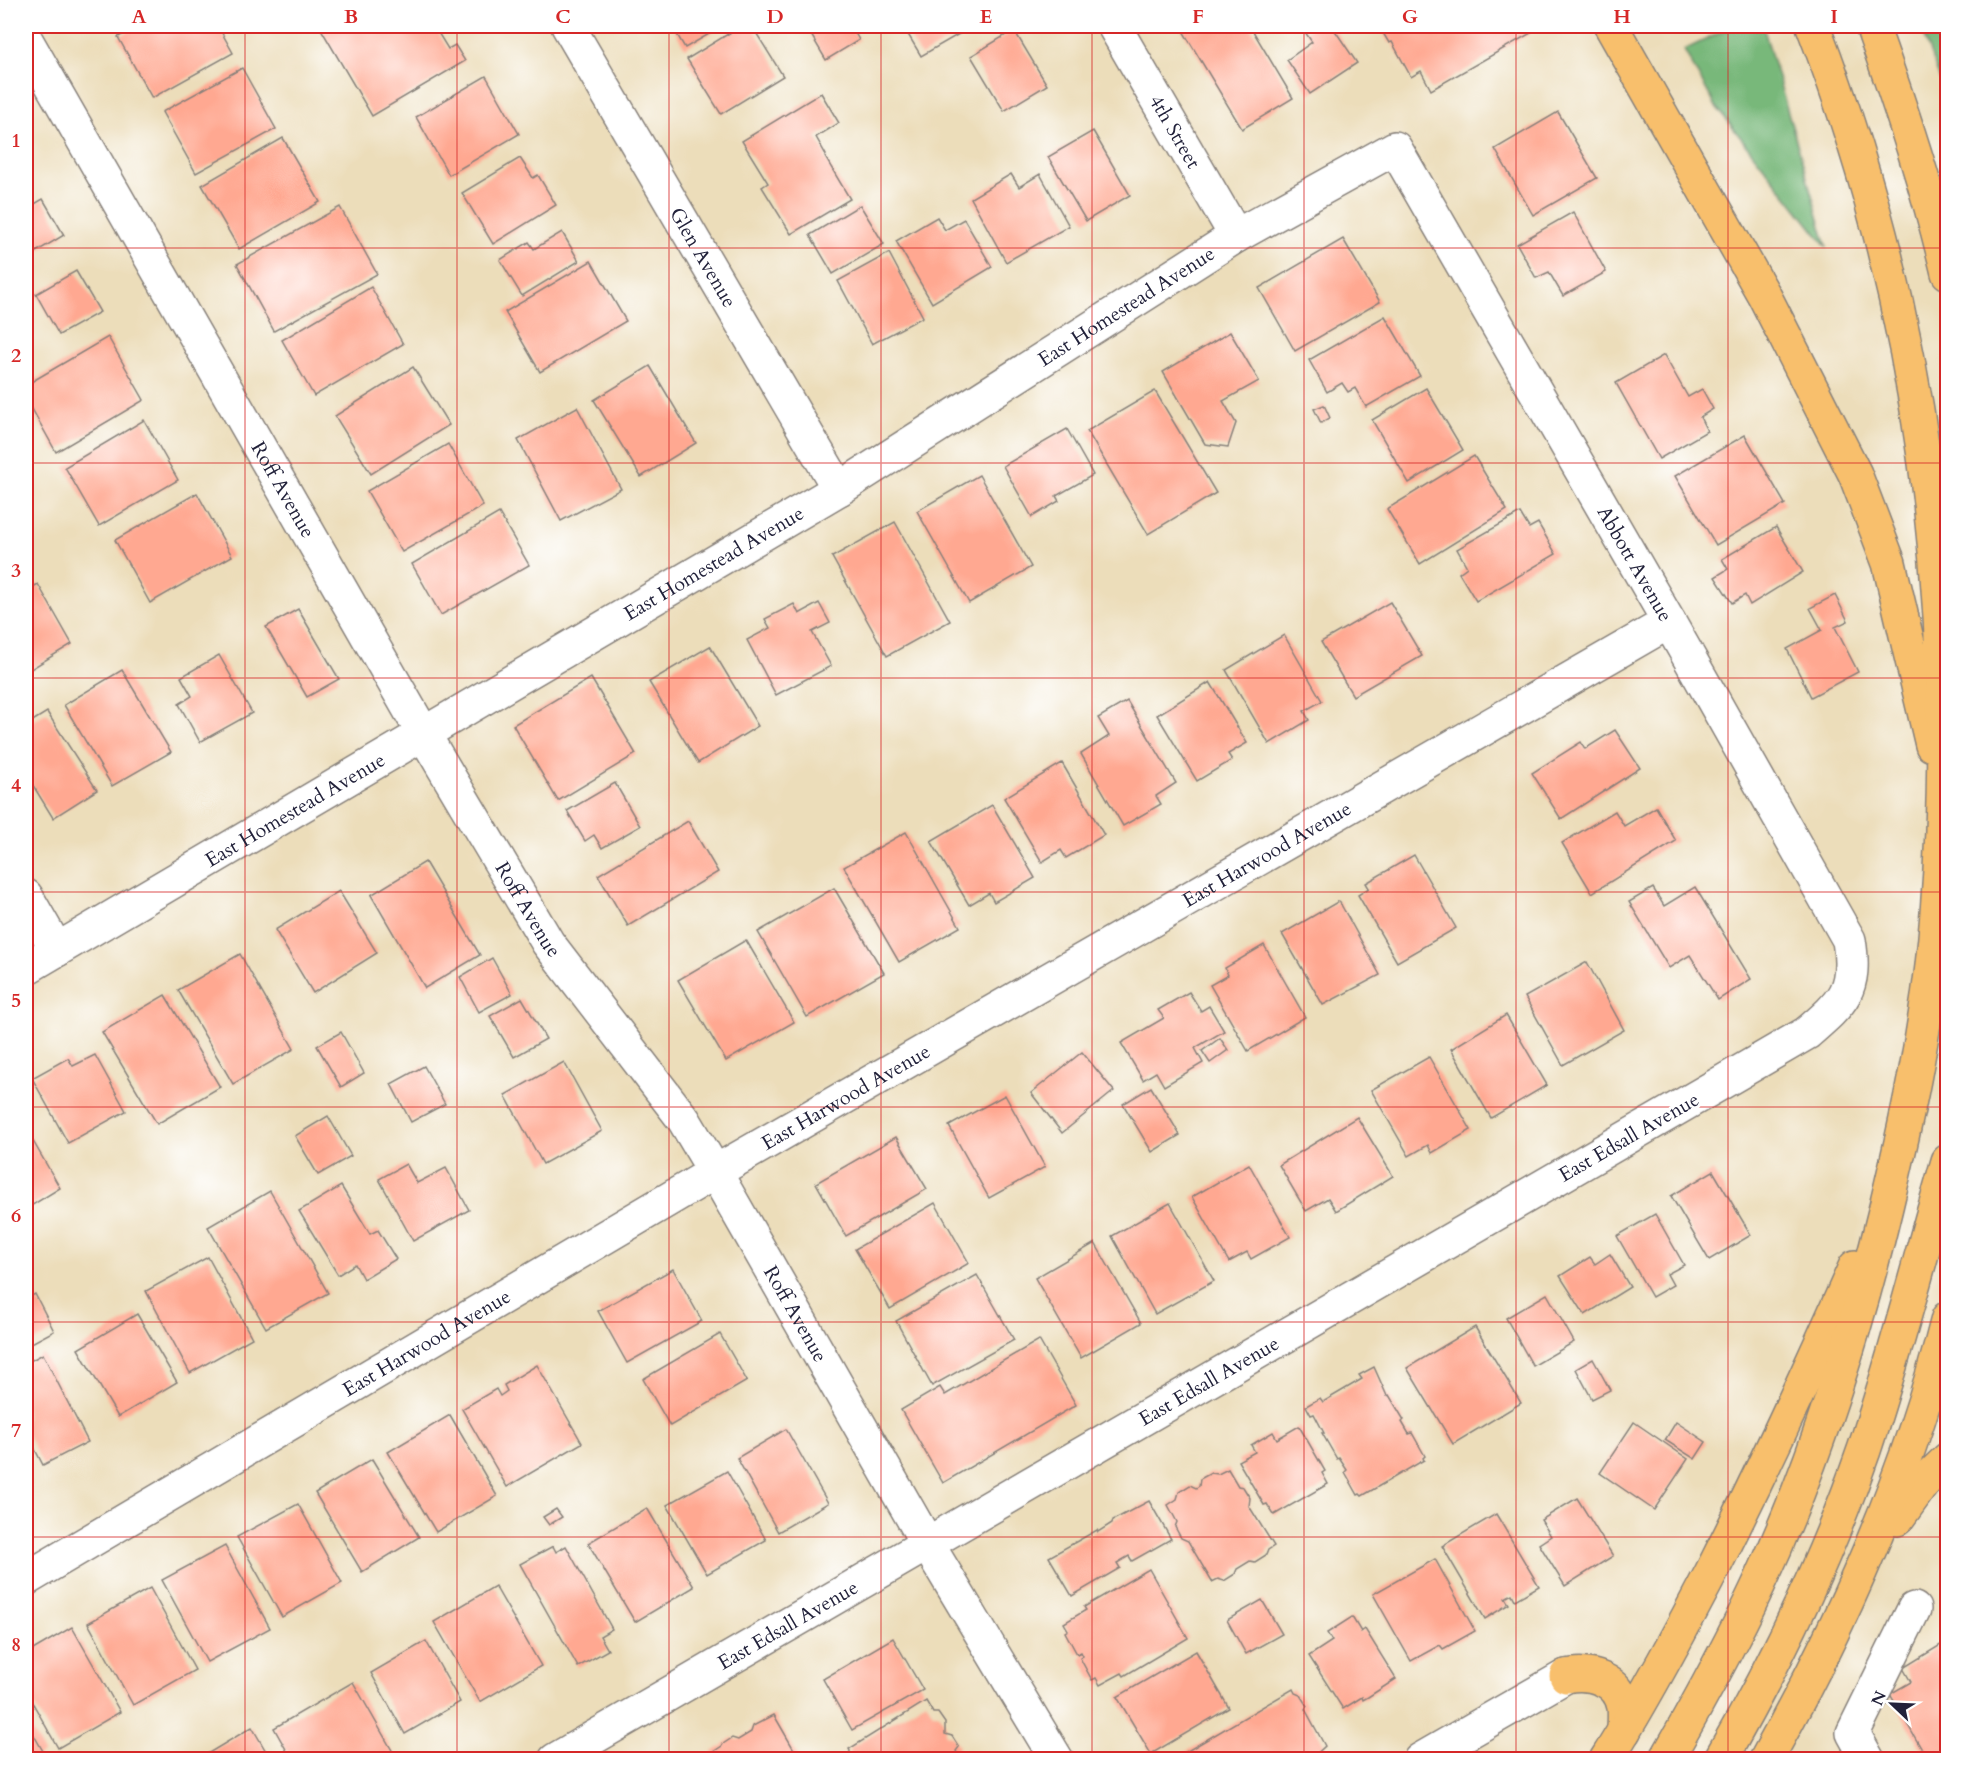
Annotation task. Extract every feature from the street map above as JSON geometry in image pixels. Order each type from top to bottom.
[{"type":"highway","points":[[1611,26],[1753,276],[1856,474],[1892,573],[1944,800]]},
{"type":"highway","points":[[1666,1760],[1734,1635],[1786,1522],[1836,1388],[1856,1324],[1891,1186],[1919,1053],[1937,916],[1944,800],[1945,704],[1932,504],[1901,323],[1880,233],[1840,101],[1813,26]]},
{"type":"highway","points":[[1872,26],[1921,173],[1947,273]]},
{"type":"highway","points":[[1720,1760],[1784,1638],[1840,1514],[1886,1381],[1947,1161]]},
{"type":"highway","points":[[1606,1760],[1695,1603],[1774,1448],[1891,1186]]},
{"type":"highway","points":[[1766,1760],[1803,1691],[1852,1589],[1895,1490],[1926,1400],[1947,1318]]},
{"type":"highway","points":[[1852,1589],[1907,1503],[1947,1459]]},
{"type":"highway","points":[[1566,1676],[1580,1673],[1595,1676],[1615,1689],[1624,1708],[1624,1731]]},
{"type":"street","name":"Glen Avenue","points":[[568,26],[839,489]]},
{"type":"street","name":"4th Street","points":[[1114,26],[1236,236]]},
{"type":"street","name":"Roff Avenue","points":[[26,40],[423,733],[548,943],[684,1120],[928,1545],[1057,1760]]},
{"type":"street","name":"East Homestead Avenue","points":[[26,968],[839,489],[1236,236],[1395,148]]},
{"type":"street","name":"Abbott Avenue","points":[[1395,148],[1669,622],[1849,940],[1852,962],[1848,987]]},
{"type":"street","name":"East Harwood Avenue","points":[[26,1579],[715,1172],[1669,622]]},
{"type":"street","points":[[26,896],[57,950]]},
{"type":"street","name":"East Edsall Avenue","points":[[555,1760],[1807,1033],[1838,1006],[1848,987]]},
{"type":"street","points":[[1868,1760],[1853,1733],[1914,1609]]},
{"type":"street","points":[[1420,1760],[1566,1676]]},
{"type":"green space","points":[[1734,26],[1763,26],[1827,247],[1715,105],[1684,50]]},
{"type":"green space","points":[[1920,26],[1947,26],[1947,98]]},
{"type":"building","points":[[140,26],[218,26],[233,53],[152,98],[118,37]]},
{"type":"building","points":[[326,26],[434,26],[448,49],[455,45],[465,61],[372,116],[321,29]]},
{"type":"building","points":[[672,26],[723,26],[685,48]]},
{"type":"building","points":[[741,26],[752,26],[783,76],[721,114],[687,59]]},
{"type":"building","points":[[823,26],[851,26],[859,40],[826,60],[810,33]]},
{"type":"building","points":[[903,26],[973,26],[921,56]]},
{"type":"building","points":[[1180,26],[1250,26],[1293,98],[1242,129]]},
{"type":"building","points":[[1315,26],[1332,26],[1357,63],[1310,94],[1287,60],[1312,42],[1305,32]]},
{"type":"building","points":[[1379,26],[1527,26],[1531,33],[1431,90],[1421,71],[1411,77],[1392,42],[1389,43]]},
{"type":"building","points":[[1014,30],[1047,85],[1004,111],[971,56]]},
{"type":"building","points":[[242,68],[276,129],[196,173],[162,112]]},
{"type":"building","points":[[486,76],[519,134],[449,175],[416,117]]},
{"type":"building","points":[[821,93],[839,123],[816,137],[850,199],[791,234],[762,187],[768,183],[742,141]]},
{"type":"building","points":[[1558,112],[1597,178],[1533,215],[1495,149]]},
{"type":"building","points":[[1093,131],[1130,195],[1086,221],[1048,157]]},
{"type":"building","points":[[283,138],[320,202],[239,249],[202,185]]},
{"type":"building","points":[[520,158],[533,178],[538,175],[556,205],[493,244],[462,193]]},
{"type":"building","points":[[1011,174],[1019,187],[1040,174],[1069,226],[1006,262],[971,198]]},
{"type":"building","points":[[43,199],[64,235],[26,258],[26,209]]},
{"type":"building","points":[[860,205],[884,244],[833,274],[810,235]]},
{"type":"building","points":[[340,207],[377,274],[274,331],[237,264]]},
{"type":"building","points":[[1573,212],[1606,272],[1563,296],[1549,272],[1536,278],[1517,244]]},
{"type":"building","points":[[937,217],[945,230],[964,219],[992,267],[932,303],[896,241]]},
{"type":"building","points":[[562,232],[579,261],[522,296],[500,260],[529,242],[534,249]]},
{"type":"building","points":[[1343,239],[1380,302],[1295,351],[1259,288]]},
{"type":"building","points":[[889,253],[923,317],[872,344],[838,281]]},
{"type":"building","points":[[591,261],[626,321],[540,372],[505,312]]},
{"type":"building","points":[[76,271],[100,312],[59,335],[36,294]]},
{"type":"building","points":[[371,287],[403,344],[314,396],[282,340]]},
{"type":"building","points":[[1385,316],[1420,376],[1366,407],[1355,388],[1348,392],[1342,383],[1327,392],[1309,360]]},
{"type":"building","points":[[1230,332],[1259,381],[1223,401],[1236,423],[1228,447],[1205,444],[1163,372]]},
{"type":"building","points":[[108,337],[144,400],[56,452],[26,398],[26,385]]},
{"type":"building","points":[[1664,355],[1688,397],[1702,389],[1713,409],[1700,417],[1707,431],[1659,459],[1616,383]]},
{"type":"building","points":[[650,366],[696,443],[641,477],[594,400]]},
{"type":"building","points":[[413,367],[449,425],[371,474],[335,416]]},
{"type":"building","points":[[1426,388],[1463,450],[1409,483],[1372,420]]},
{"type":"building","points":[[1155,391],[1216,493],[1148,534],[1087,431]]},
{"type":"building","points":[[1324,405],[1330,418],[1321,423],[1314,409]]},
{"type":"building","points":[[577,407],[621,489],[561,521],[518,440]]},
{"type":"building","points":[[144,420],[178,480],[99,526],[65,467]]},
{"type":"building","points":[[1067,429],[1093,475],[1056,496],[1059,501],[1032,517],[1003,466]]},
{"type":"building","points":[[1745,435],[1785,504],[1716,545],[1675,476]]},
{"type":"building","points":[[448,444],[483,506],[402,552],[367,491]]},
{"type":"building","points":[[1474,456],[1507,510],[1420,564],[1387,509]]},
{"type":"building","points":[[979,475],[1031,567],[969,603],[917,511]]},
{"type":"building","points":[[197,493],[232,556],[150,603],[115,540]]},
{"type":"building","points":[[499,513],[529,565],[441,615],[412,564]]},
{"type":"building","points":[[1520,513],[1529,528],[1538,523],[1556,554],[1476,601],[1459,573],[1467,567],[1457,549]]},
{"type":"building","points":[[895,522],[950,621],[887,656],[832,557]]},
{"type":"building","points":[[1776,527],[1803,572],[1750,605],[1745,595],[1732,603],[1715,577],[1728,569],[1722,559]]},
{"type":"building","points":[[38,584],[72,644],[26,672],[26,591]]},
{"type":"building","points":[[1835,595],[1848,621],[1835,627],[1858,672],[1811,697],[1787,649],[1822,630],[1810,608]]},
{"type":"building","points":[[1390,602],[1422,656],[1353,696],[1321,642]]},
{"type":"building","points":[[819,603],[830,623],[812,632],[831,666],[776,695],[747,640],[770,628],[765,619],[794,604],[799,614]]},
{"type":"building","points":[[298,609],[339,679],[307,697],[266,627]]},
{"type":"building","points":[[1284,635],[1322,701],[1304,711],[1309,720],[1269,744],[1226,670]]},
{"type":"building","points":[[710,646],[758,726],[698,763],[649,682]]},
{"type":"building","points":[[219,655],[252,713],[200,742],[179,704],[192,696],[181,677]]},
{"type":"building","points":[[122,670],[171,752],[112,786],[64,705]]},
{"type":"building","points":[[591,678],[636,754],[558,801],[513,725]]},
{"type":"building","points":[[1210,682],[1247,743],[1228,754],[1232,760],[1197,781],[1157,715]]},
{"type":"building","points":[[1127,701],[1176,783],[1156,796],[1161,804],[1123,826],[1081,754],[1109,736],[1098,718]]},
{"type":"building","points":[[47,712],[97,790],[53,818],[26,774],[26,725]]},
{"type":"building","points":[[1615,730],[1640,768],[1561,819],[1532,773],[1581,742],[1585,749]]},
{"type":"building","points":[[1062,763],[1104,835],[1066,858],[1061,850],[1042,862],[1004,798]]},
{"type":"building","points":[[615,783],[640,826],[602,848],[594,835],[585,841],[567,811]]},
{"type":"building","points":[[992,805],[1035,878],[994,902],[989,893],[969,905],[931,841]]},
{"type":"building","points":[[1656,807],[1676,841],[1592,893],[1562,843],[1615,811],[1624,826]]},
{"type":"building","points":[[688,821],[718,872],[628,926],[598,875]]},
{"type":"building","points":[[906,832],[960,927],[899,962],[844,867]]},
{"type":"building","points":[[1414,855],[1456,928],[1397,962],[1358,895],[1369,888],[1366,883]]},
{"type":"building","points":[[425,862],[480,955],[425,988],[371,895]]},
{"type":"building","points":[[1695,887],[1751,979],[1718,1000],[1690,955],[1669,968],[1629,902],[1653,888],[1664,906]]},
{"type":"building","points":[[834,888],[884,973],[807,1017],[758,932]]},
{"type":"building","points":[[339,891],[377,953],[313,993],[275,930]]},
{"type":"building","points":[[1339,901],[1380,975],[1323,1005],[1282,934]]},
{"type":"building","points":[[746,940],[794,1022],[726,1061],[678,980]]},
{"type":"building","points":[[1264,945],[1305,1017],[1248,1051],[1210,985],[1228,975],[1225,968]]},
{"type":"building","points":[[240,954],[294,1049],[233,1084],[178,990]]},
{"type":"building","points":[[492,958],[512,994],[479,1012],[460,977]]},
{"type":"building","points":[[1587,962],[1624,1030],[1563,1065],[1525,997]]},
{"type":"building","points":[[1189,992],[1201,1011],[1209,1006],[1224,1031],[1195,1048],[1203,1063],[1164,1086],[1156,1072],[1143,1080],[1121,1043],[1164,1018],[1158,1010]]},
{"type":"building","points":[[165,995],[220,1087],[157,1124],[102,1032]]},
{"type":"building","points":[[522,998],[546,1039],[514,1057],[490,1016]]},
{"type":"building","points":[[1506,1015],[1547,1085],[1491,1118],[1451,1049]]},
{"type":"building","points":[[341,1032],[364,1073],[341,1087],[317,1046]]},
{"type":"building","points":[[1220,1038],[1228,1050],[1210,1063],[1202,1051]]},
{"type":"building","points":[[1082,1052],[1114,1091],[1062,1133],[1031,1093]]},
{"type":"building","points":[[95,1055],[126,1111],[68,1143],[32,1078],[68,1058],[73,1066]]},
{"type":"building","points":[[1429,1057],[1471,1130],[1432,1153],[1428,1145],[1409,1156],[1371,1090]]},
{"type":"building","points":[[564,1062],[602,1131],[543,1164],[505,1095]]},
{"type":"building","points":[[424,1066],[445,1104],[411,1122],[391,1084]]},
{"type":"building","points":[[1151,1087],[1180,1135],[1152,1152],[1123,1104]]},
{"type":"building","points":[[1005,1095],[1045,1167],[989,1198],[949,1126]]},
{"type":"building","points":[[328,1116],[351,1156],[318,1175],[295,1136]]},
{"type":"building","points":[[1357,1117],[1393,1176],[1336,1211],[1328,1198],[1306,1211],[1279,1165]]},
{"type":"building","points":[[26,1129],[60,1188],[26,1209]]},
{"type":"building","points":[[896,1137],[927,1189],[846,1236],[816,1183]]},
{"type":"building","points":[[406,1164],[417,1183],[446,1168],[469,1210],[413,1241],[379,1179]]},
{"type":"building","points":[[1249,1164],[1290,1237],[1251,1259],[1247,1252],[1229,1262],[1192,1197]]},
{"type":"building","points":[[1713,1171],[1751,1235],[1709,1260],[1671,1196]]},
{"type":"building","points":[[341,1186],[370,1234],[378,1230],[396,1259],[363,1279],[355,1264],[338,1275],[299,1211]]},
{"type":"building","points":[[270,1191],[328,1293],[266,1328],[208,1227]]},
{"type":"building","points":[[935,1203],[969,1263],[890,1309],[855,1249]]},
{"type":"building","points":[[1170,1203],[1214,1281],[1155,1314],[1112,1236]]},
{"type":"building","points":[[1655,1214],[1684,1265],[1667,1274],[1673,1285],[1652,1297],[1617,1236]]},
{"type":"building","points":[[1095,1243],[1141,1323],[1081,1358],[1035,1278]]},
{"type":"building","points":[[1610,1254],[1630,1287],[1585,1315],[1560,1276],[1590,1257],[1595,1264]]},
{"type":"building","points":[[208,1257],[252,1338],[190,1373],[146,1291]]},
{"type":"building","points":[[673,1269],[702,1321],[627,1363],[598,1311]]},
{"type":"building","points":[[977,1275],[1014,1340],[932,1386],[896,1321]]},
{"type":"building","points":[[35,1294],[54,1331],[26,1346],[26,1299]]},
{"type":"building","points":[[1547,1294],[1574,1342],[1533,1366],[1506,1318]]},
{"type":"building","points":[[137,1314],[177,1382],[118,1417],[78,1349]]},
{"type":"building","points":[[1475,1327],[1521,1403],[1453,1444],[1407,1368]]},
{"type":"building","points":[[720,1334],[747,1381],[670,1426],[643,1379]]},
{"type":"building","points":[[1039,1340],[1076,1405],[943,1483],[901,1410],[940,1387],[945,1395]]},
{"type":"building","points":[[43,1354],[88,1442],[43,1465],[26,1432],[26,1363]]},
{"type":"building","points":[[1593,1359],[1610,1390],[1592,1399],[1576,1369]]},
{"type":"building","points":[[537,1365],[582,1443],[507,1487],[462,1409],[496,1389],[500,1396],[507,1391],[504,1385]]},
{"type":"building","points":[[1374,1367],[1387,1396],[1389,1395],[1404,1420],[1402,1422],[1409,1434],[1412,1433],[1425,1456],[1424,1460],[1362,1496],[1358,1495],[1345,1472],[1347,1470],[1339,1458],[1337,1459],[1314,1414],[1311,1415],[1306,1406],[1320,1398],[1323,1402],[1362,1379],[1359,1375]]},
{"type":"building","points":[[450,1415],[497,1496],[436,1532],[388,1452]]},
{"type":"building","points":[[1634,1422],[1688,1459],[1654,1510],[1600,1473]]},
{"type":"building","points":[[1676,1422],[1706,1442],[1695,1459],[1665,1440]]},
{"type":"building","points":[[1299,1426],[1325,1471],[1322,1473],[1328,1484],[1274,1515],[1267,1504],[1264,1505],[1238,1461],[1255,1452],[1251,1445],[1273,1432],[1277,1439]]},
{"type":"building","points":[[786,1429],[828,1503],[778,1532],[737,1458]]},
{"type":"building","points":[[372,1459],[419,1537],[362,1572],[315,1493]]},
{"type":"building","points":[[1228,1469],[1238,1486],[1243,1487],[1250,1498],[1249,1506],[1274,1546],[1268,1550],[1266,1555],[1237,1569],[1235,1574],[1224,1581],[1218,1579],[1212,1582],[1188,1541],[1181,1538],[1175,1527],[1177,1522],[1168,1505],[1177,1499],[1179,1492],[1190,1485],[1196,1488],[1199,1486],[1200,1479],[1211,1473],[1218,1474]]},
{"type":"building","points":[[727,1471],[766,1540],[707,1574],[667,1505]]},
{"type":"building","points":[[1577,1498],[1613,1556],[1565,1586],[1539,1544],[1551,1536],[1541,1520]]},
{"type":"building","points":[[1149,1501],[1171,1539],[1132,1561],[1129,1556],[1117,1563],[1120,1568],[1072,1596],[1049,1557],[1097,1530],[1098,1532],[1113,1520]]},
{"type":"building","points":[[298,1504],[342,1583],[282,1617],[237,1537]]},
{"type":"building","points":[[647,1508],[694,1587],[635,1622],[588,1543]]},
{"type":"building","points":[[556,1509],[562,1517],[549,1525],[543,1517]]},
{"type":"building","points":[[1496,1514],[1539,1586],[1515,1600],[1512,1594],[1505,1598],[1509,1604],[1485,1619],[1442,1546]]},
{"type":"building","points":[[225,1546],[270,1628],[207,1662],[162,1580]]},
{"type":"building","points":[[553,1546],[556,1552],[566,1546],[612,1629],[600,1636],[608,1650],[578,1667],[520,1564]]},
{"type":"building","points":[[1435,1559],[1475,1631],[1443,1649],[1440,1645],[1411,1661],[1373,1594]]},
{"type":"building","points":[[1149,1569],[1188,1638],[1124,1676],[1122,1673],[1100,1685],[1096,1678],[1092,1680],[1080,1658],[1083,1656],[1081,1652],[1077,1654],[1065,1632],[1068,1630],[1064,1623],[1086,1610],[1084,1607]]},
{"type":"building","points":[[495,1586],[541,1666],[480,1702],[434,1622]]},
{"type":"building","points":[[150,1588],[195,1670],[133,1705],[88,1623]]},
{"type":"building","points":[[1262,1600],[1282,1634],[1246,1654],[1227,1620]]},
{"type":"building","points":[[1352,1617],[1361,1632],[1365,1629],[1396,1679],[1363,1700],[1362,1697],[1343,1709],[1309,1656],[1332,1641],[1327,1633]]},
{"type":"building","points":[[72,1627],[120,1712],[58,1748],[26,1691],[26,1654]]},
{"type":"building","points":[[893,1638],[923,1690],[852,1730],[823,1679]]},
{"type":"building","points":[[426,1641],[460,1702],[405,1734],[371,1673]]},
{"type":"building","points":[[1947,1641],[1947,1760],[1928,1760],[1890,1694],[1911,1682],[1903,1668]]},
{"type":"building","points":[[1196,1651],[1229,1708],[1151,1754],[1117,1697]]},
{"type":"building","points":[[353,1682],[394,1754],[384,1760],[292,1760],[274,1728]]},
{"type":"building","points":[[1293,1689],[1307,1706],[1305,1709],[1325,1746],[1310,1760],[1172,1760]]},
{"type":"building","points":[[926,1701],[933,1713],[938,1713],[945,1723],[945,1734],[952,1736],[959,1747],[956,1751],[961,1760],[849,1760],[849,1749]]},
{"type":"building","points":[[774,1715],[800,1760],[717,1760],[713,1752],[723,1744],[732,1738],[738,1740],[751,1732],[753,1726]]},
{"type":"building","points":[[26,1721],[44,1753],[33,1760],[26,1760]]},
{"type":"building","points":[[252,1727],[271,1760],[197,1760]]}]
